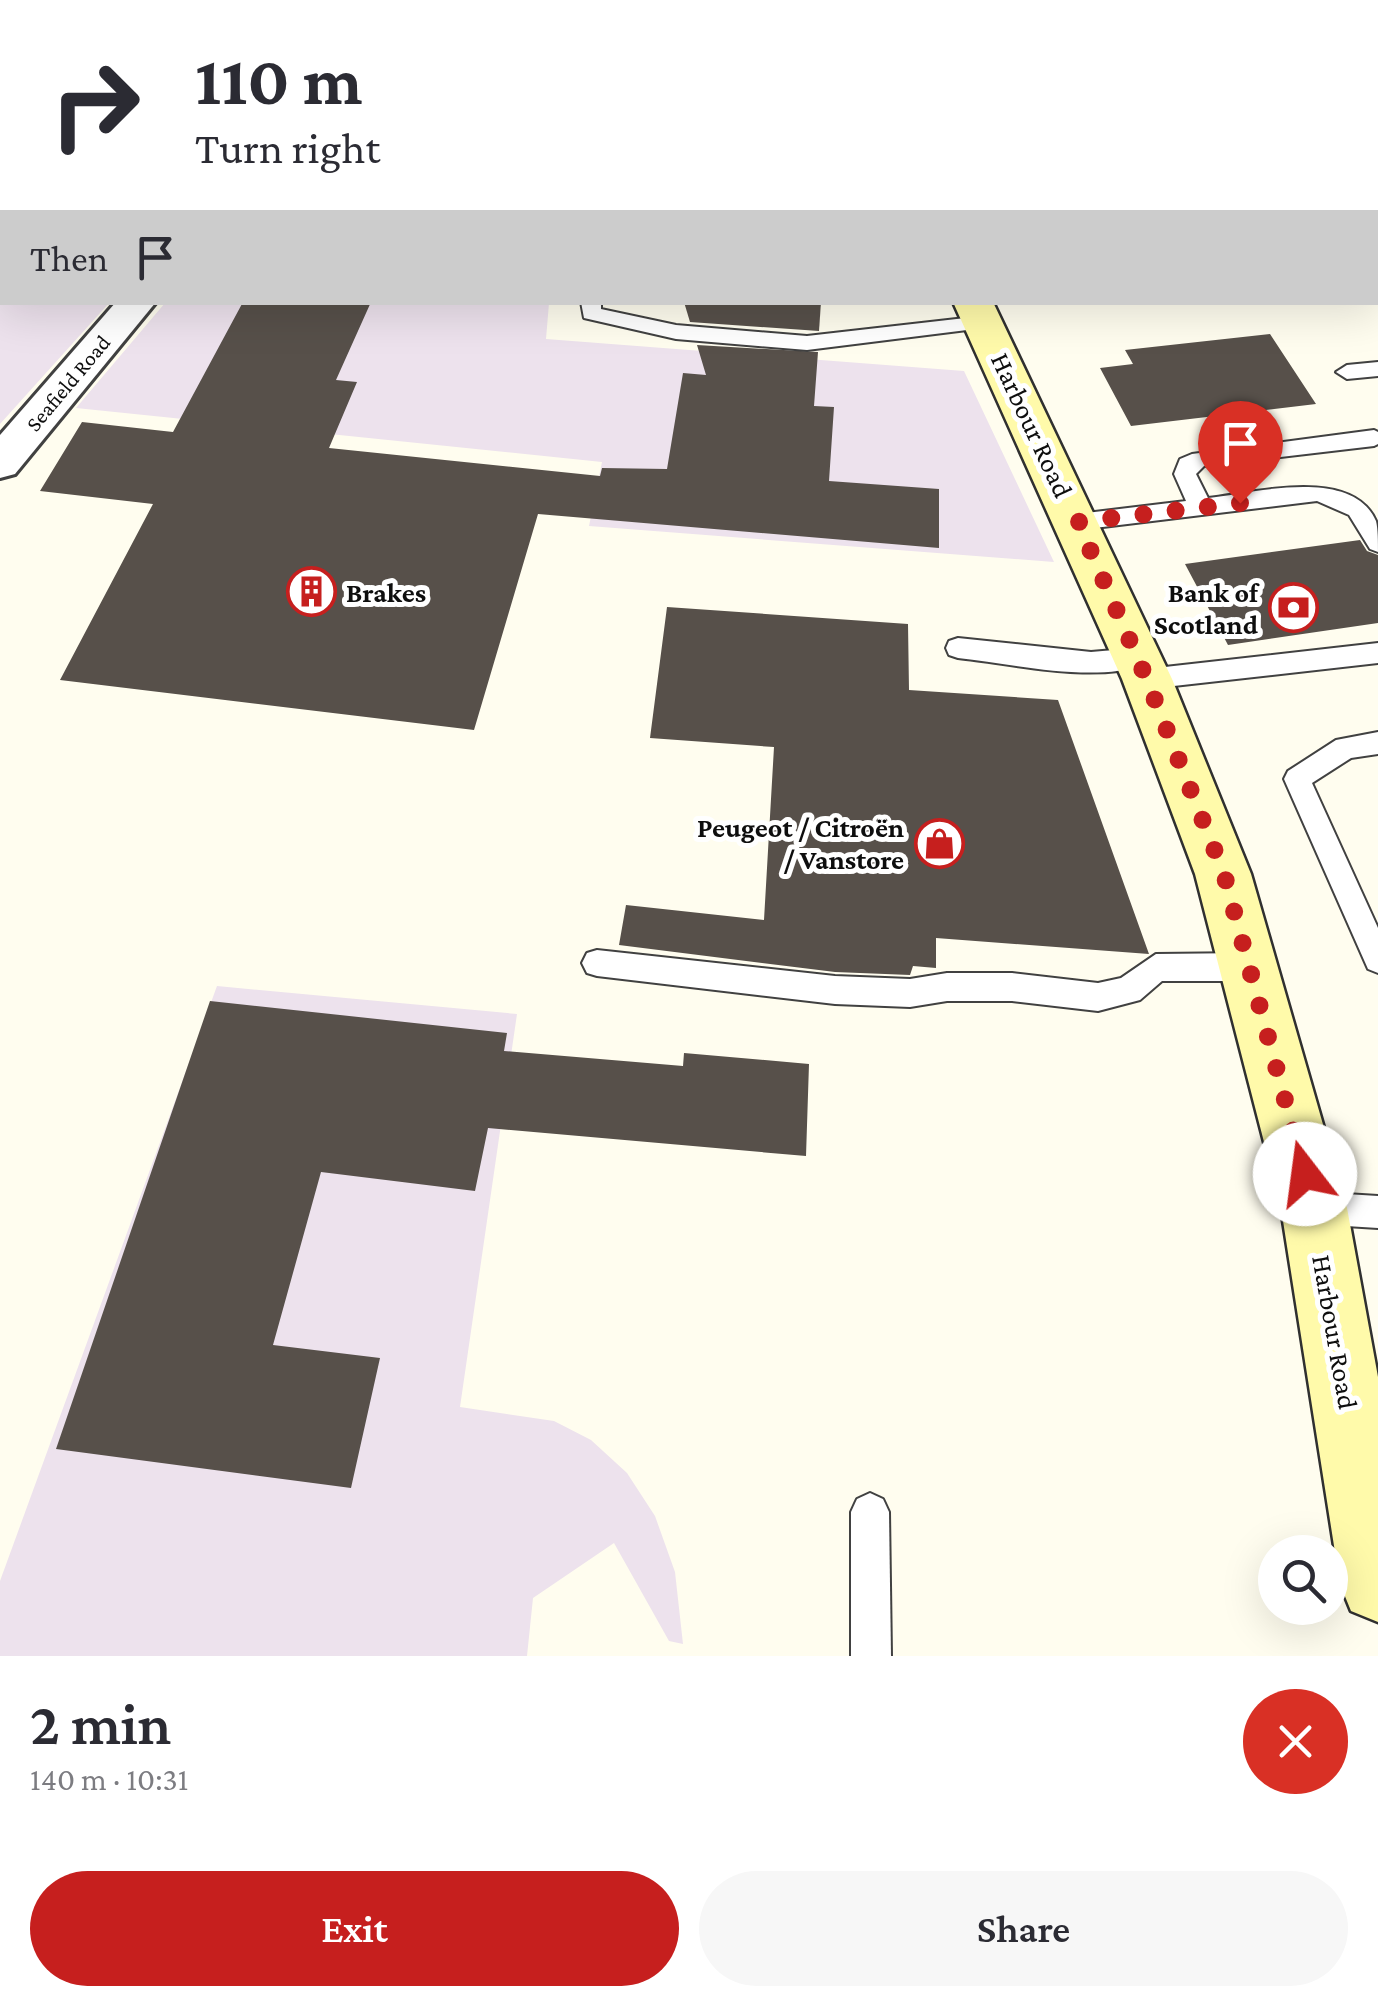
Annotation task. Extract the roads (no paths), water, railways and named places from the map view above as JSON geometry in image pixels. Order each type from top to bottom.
[{"type":"street","name":"Seafield Road","points":[[3,455],[134,305]]},
{"type":"street","name":"Harbour Road","points":[[978,312],[1142,668],[1224,874],[1314,1208],[1378,1584]]},
{"type":"lane","points":[[591,305],[591,313],[676,332],[807,342],[978,312]]},
{"type":"lane","points":[[1347,372],[1378,368]]},
{"type":"lane","points":[[1200,508],[1185,474],[1188,465],[1200,460],[1374,438]]},
{"type":"lane","points":[[1078,522],[1319,493],[1357,509],[1378,542]]},
{"type":"lane","points":[[958,648],[1142,668],[1378,653]]},
{"type":"lane","points":[[1378,743],[1345,748],[1297,779],[1378,960]]},
{"type":"lane","points":[[597,963],[835,990],[910,993],[947,986],[1098,996],[1129,990],[1156,968],[1249,968]]},
{"type":"lane","points":[[1314,1208],[1378,1212]]},
{"type":"lane","points":[[870,1512],[870,1656]]},
{"type":"place","name":"Brakes","points":[[311,592]]},
{"type":"place","name":"Bank of Scotland","points":[[1293,608]]},
{"type":"place","name":"Peugeot / Citroën / Vanstore","points":[[939,843]]}]
